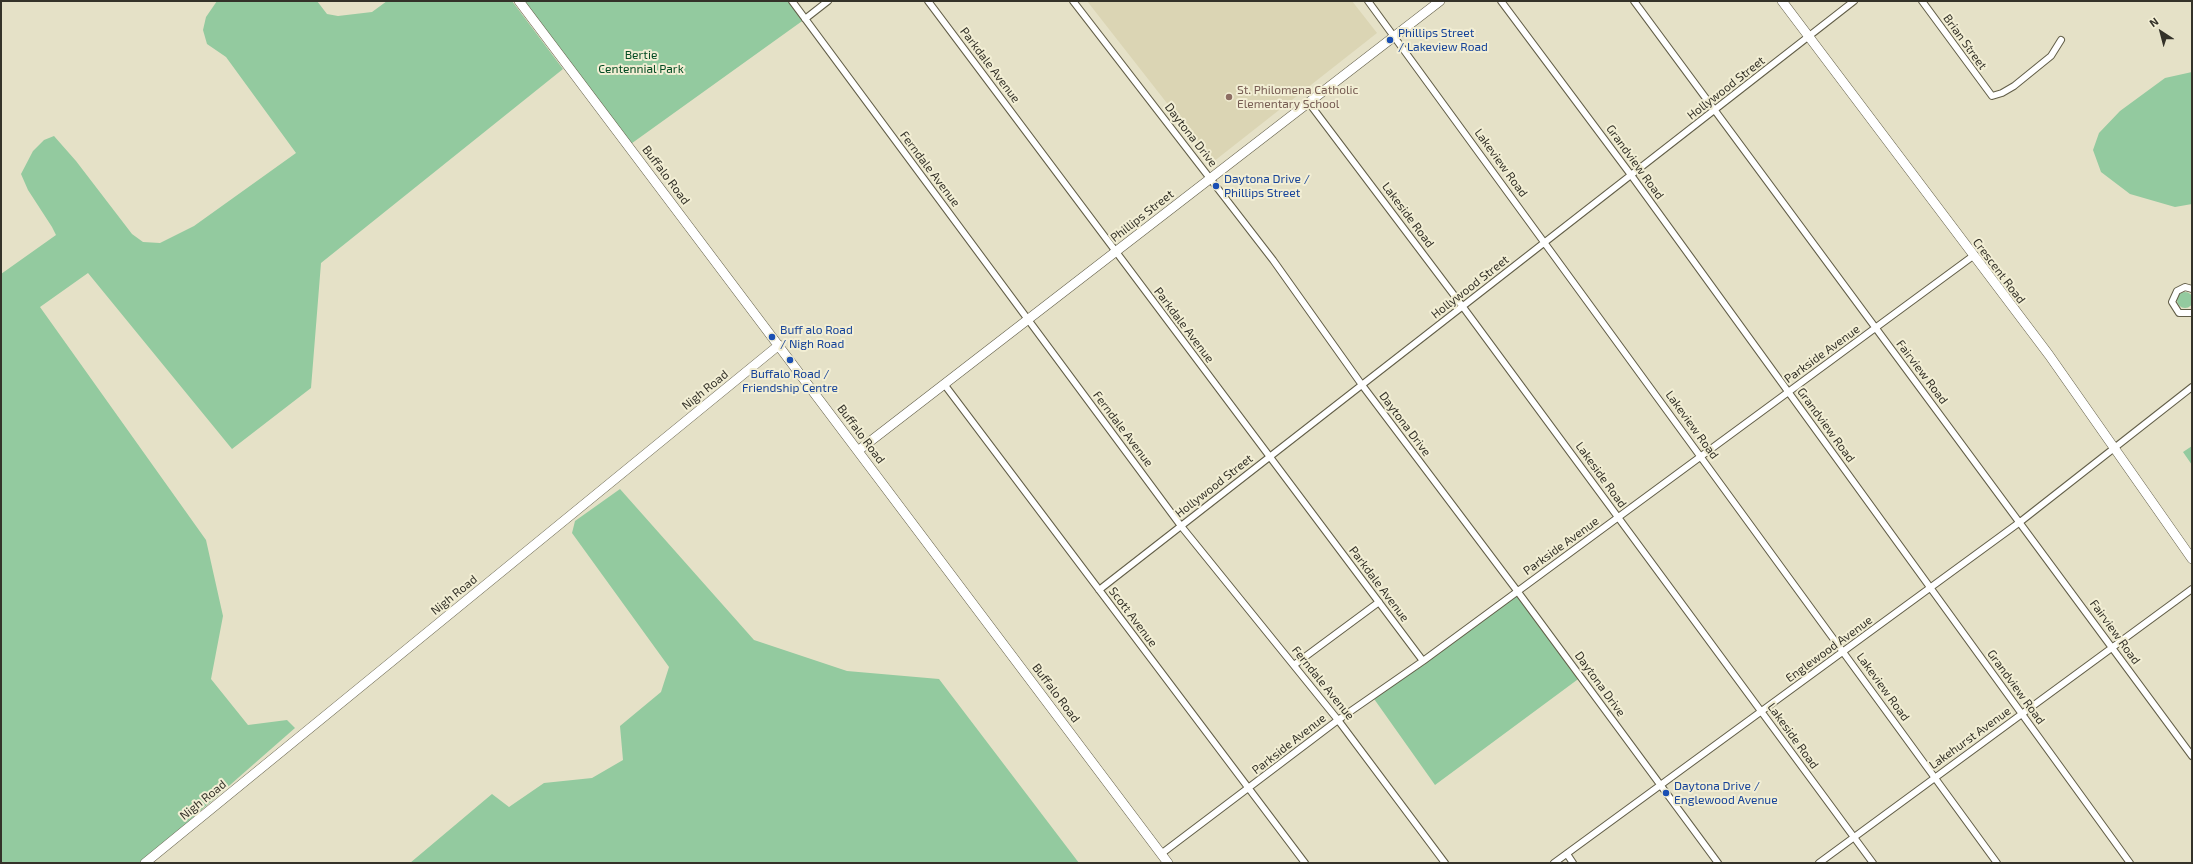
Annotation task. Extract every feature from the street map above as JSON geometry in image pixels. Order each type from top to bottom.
[{"type":"street","name":"Buffalo Road","points":[[519,1],[859,450],[1168,863]]},
{"type":"street","name":"Ferndale Avenue","points":[[792,1],[1181,526],[1338,720],[1445,863]]},
{"type":"street","points":[[805,19],[828,1]]},
{"type":"street","name":"Parkdale Avenue","points":[[928,1],[1423,661]]},
{"type":"street","name":"Daytona Drive","points":[[1073,1],[1273,260],[1362,385],[1518,592],[1718,863]]},
{"type":"street","name":"Lakeview Road","points":[[1368,1],[1997,863]]},
{"type":"street","name":"Phillips Street","points":[[859,450],[1440,1]]},
{"type":"street","name":"Grandview Road","points":[[1501,1],[1631,175],[2130,863]]},
{"type":"street","name":"Fairview Road","points":[[1634,1],[2192,756]]},
{"type":"street","name":"Crescent Road","points":[[1782,1],[2048,355],[2192,559]]},
{"type":"street","name":"Hollywood Street","points":[[1099,590],[1546,243],[1714,110],[1809,38],[1854,1]]},
{"type":"street","name":"Brian Street","points":[[1922,1],[1992,96],[2002,93],[2014,86],[2051,56],[2061,40]]},
{"type":"street","name":"Lakeside Road","points":[[1309,103],[1463,306],[1873,863]]},
{"type":"street","name":"Parkside Avenue","points":[[1161,854],[1249,789],[1338,720],[1518,592],[1973,256]]},
{"type":"street","points":[[2192,289],[2185,287],[2177,291],[2172,302],[2179,313],[2192,314]]},
{"type":"street","name":"Nigh Road","points":[[145,863],[779,345]]},
{"type":"street","name":"Scott Avenue","points":[[944,384],[1305,863]]},
{"type":"street","name":"Englewood Avenue","points":[[1554,863],[2020,522],[2115,449],[2192,387]]},
{"type":"street","name":"Lakehurst Avenue","points":[[1819,863],[2192,589]]},
{"type":"street","points":[[1294,665],[1379,602]]},
{"type":"street","points":[[1567,854],[1573,863]]},
{"type":"shaded area","name":"St. Philomena Catholic Elementary School","points":[[1087,1],[1352,1],[1377,33],[1213,162]]},
{"type":"green space","points":[[217,1],[317,1],[327,14],[338,16],[372,12],[387,1],[512,1],[563,69],[321,263],[311,388],[232,449],[88,273],[40,307],[206,540],[223,616],[211,679],[248,725],[287,720],[295,728],[141,863],[1,863],[1,274],[56,235],[28,190],[21,174],[33,151],[44,140],[54,136],[76,161],[132,234],[143,242],[160,243],[194,226],[296,153],[226,57],[207,44],[203,30],[206,17]]},
{"type":"green space","name":"Bertie Centennial Park","points":[[519,1],[791,1],[805,19],[628,146]]},
{"type":"green space","points":[[2192,72],[2192,204],[2175,207],[2130,194],[2101,172],[2093,150],[2099,133],[2120,111],[2165,78]]},
{"type":"green space","points":[[2182,292],[2188,292],[2193,297],[2191,306],[2188,308],[2182,308],[2177,303],[2177,297]]},
{"type":"green space","points":[[2192,446],[2192,465],[2183,452]]},
{"type":"green space","points":[[620,489],[754,640],[847,671],[939,679],[1079,863],[410,863],[492,794],[509,807],[544,783],[592,778],[623,760],[620,726],[661,692],[669,667],[572,533],[575,521]]},
{"type":"green space","points":[[1518,592],[1581,677],[1435,785],[1372,696]]},
{"type":"place","name":"Phillips Street / Lakeview Road","points":[[1390,40]]},
{"type":"place","name":"St. Philomena Catholic Elementary School","points":[[1229,97]]},
{"type":"place","name":"Daytona Drive / Phillips Street","points":[[1216,186]]},
{"type":"place","name":"Buff alo Road / Nigh Road","points":[[772,337]]},
{"type":"place","name":"Buffalo Road / Friendship Centre","points":[[790,360]]},
{"type":"place","name":"Daytona Drive / Englewood Avenue","points":[[1666,793]]}]
